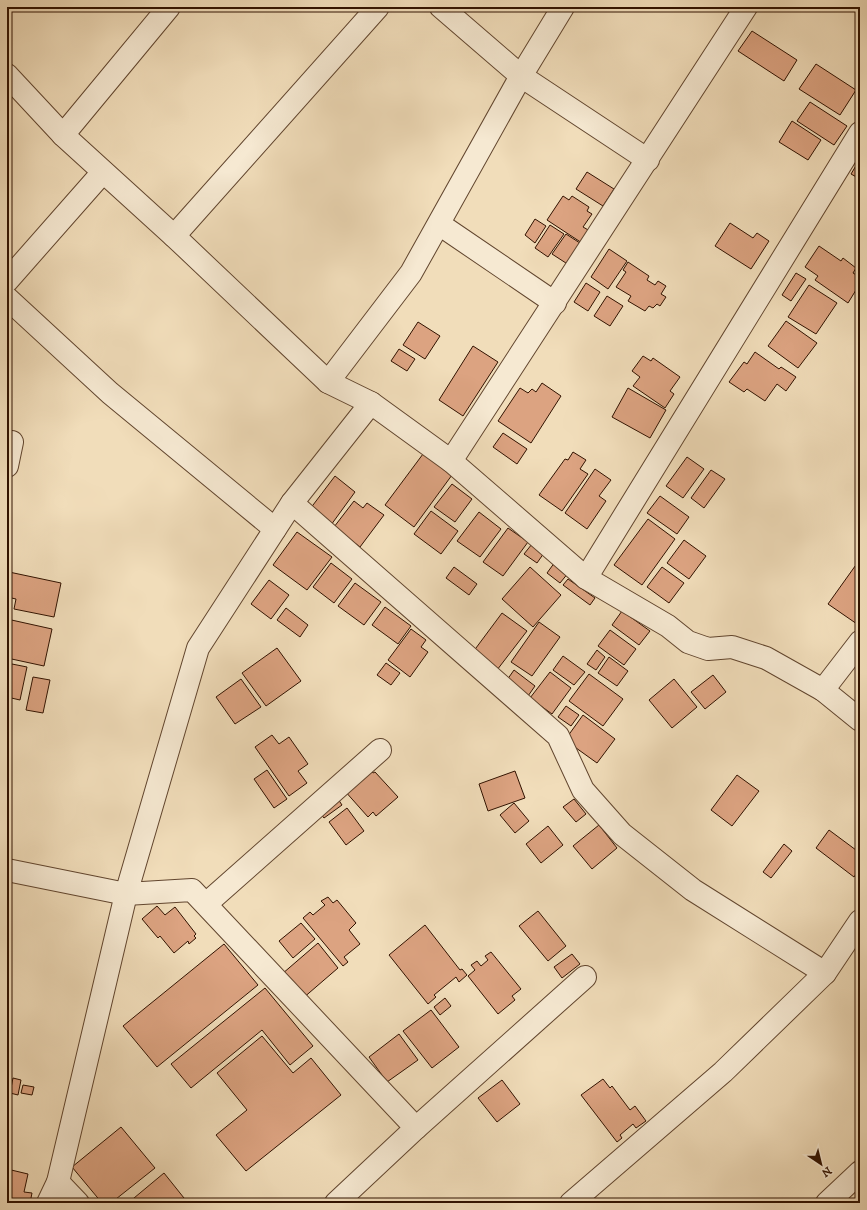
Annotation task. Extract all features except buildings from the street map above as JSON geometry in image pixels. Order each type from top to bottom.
[{"type":"street","points":[[63,135],[169,7]]},
{"type":"street","points":[[174,236],[378,7]]},
{"type":"street","points":[[441,7],[521,76],[648,160]]},
{"type":"street","points":[[328,382],[411,273],[521,76],[563,7]]},
{"type":"street","points":[[451,461],[746,7]]},
{"type":"street","points":[[7,75],[63,135],[174,236],[328,382],[371,404],[451,461],[586,578],[668,626],[688,642],[708,649],[732,647],[766,658],[823,690],[860,720]]},
{"type":"street","points":[[586,578],[860,133]]},
{"type":"street","points":[[7,281],[103,172]]},
{"type":"street","points":[[439,224],[555,303]]},
{"type":"street","points":[[7,298],[110,393],[275,529]]},
{"type":"street","points":[[48,1203],[58,1182],[126,894],[198,648],[292,503],[371,404]]},
{"type":"street","points":[[7,466],[12,442]]},
{"type":"street","points":[[292,503],[558,736],[583,790],[622,834],[693,890],[825,973]]},
{"type":"street","points":[[823,690],[860,642]]},
{"type":"street","points":[[206,904],[380,750]]},
{"type":"street","points":[[7,870],[126,894],[192,890],[416,1128]]},
{"type":"street","points":[[571,1203],[723,1072],[825,973],[860,921]]},
{"type":"street","points":[[336,1203],[416,1128],[585,977]]},
{"type":"street","points":[[827,1203],[860,1172]]},
{"type":"street","points":[[58,1182],[78,1203]]}]
